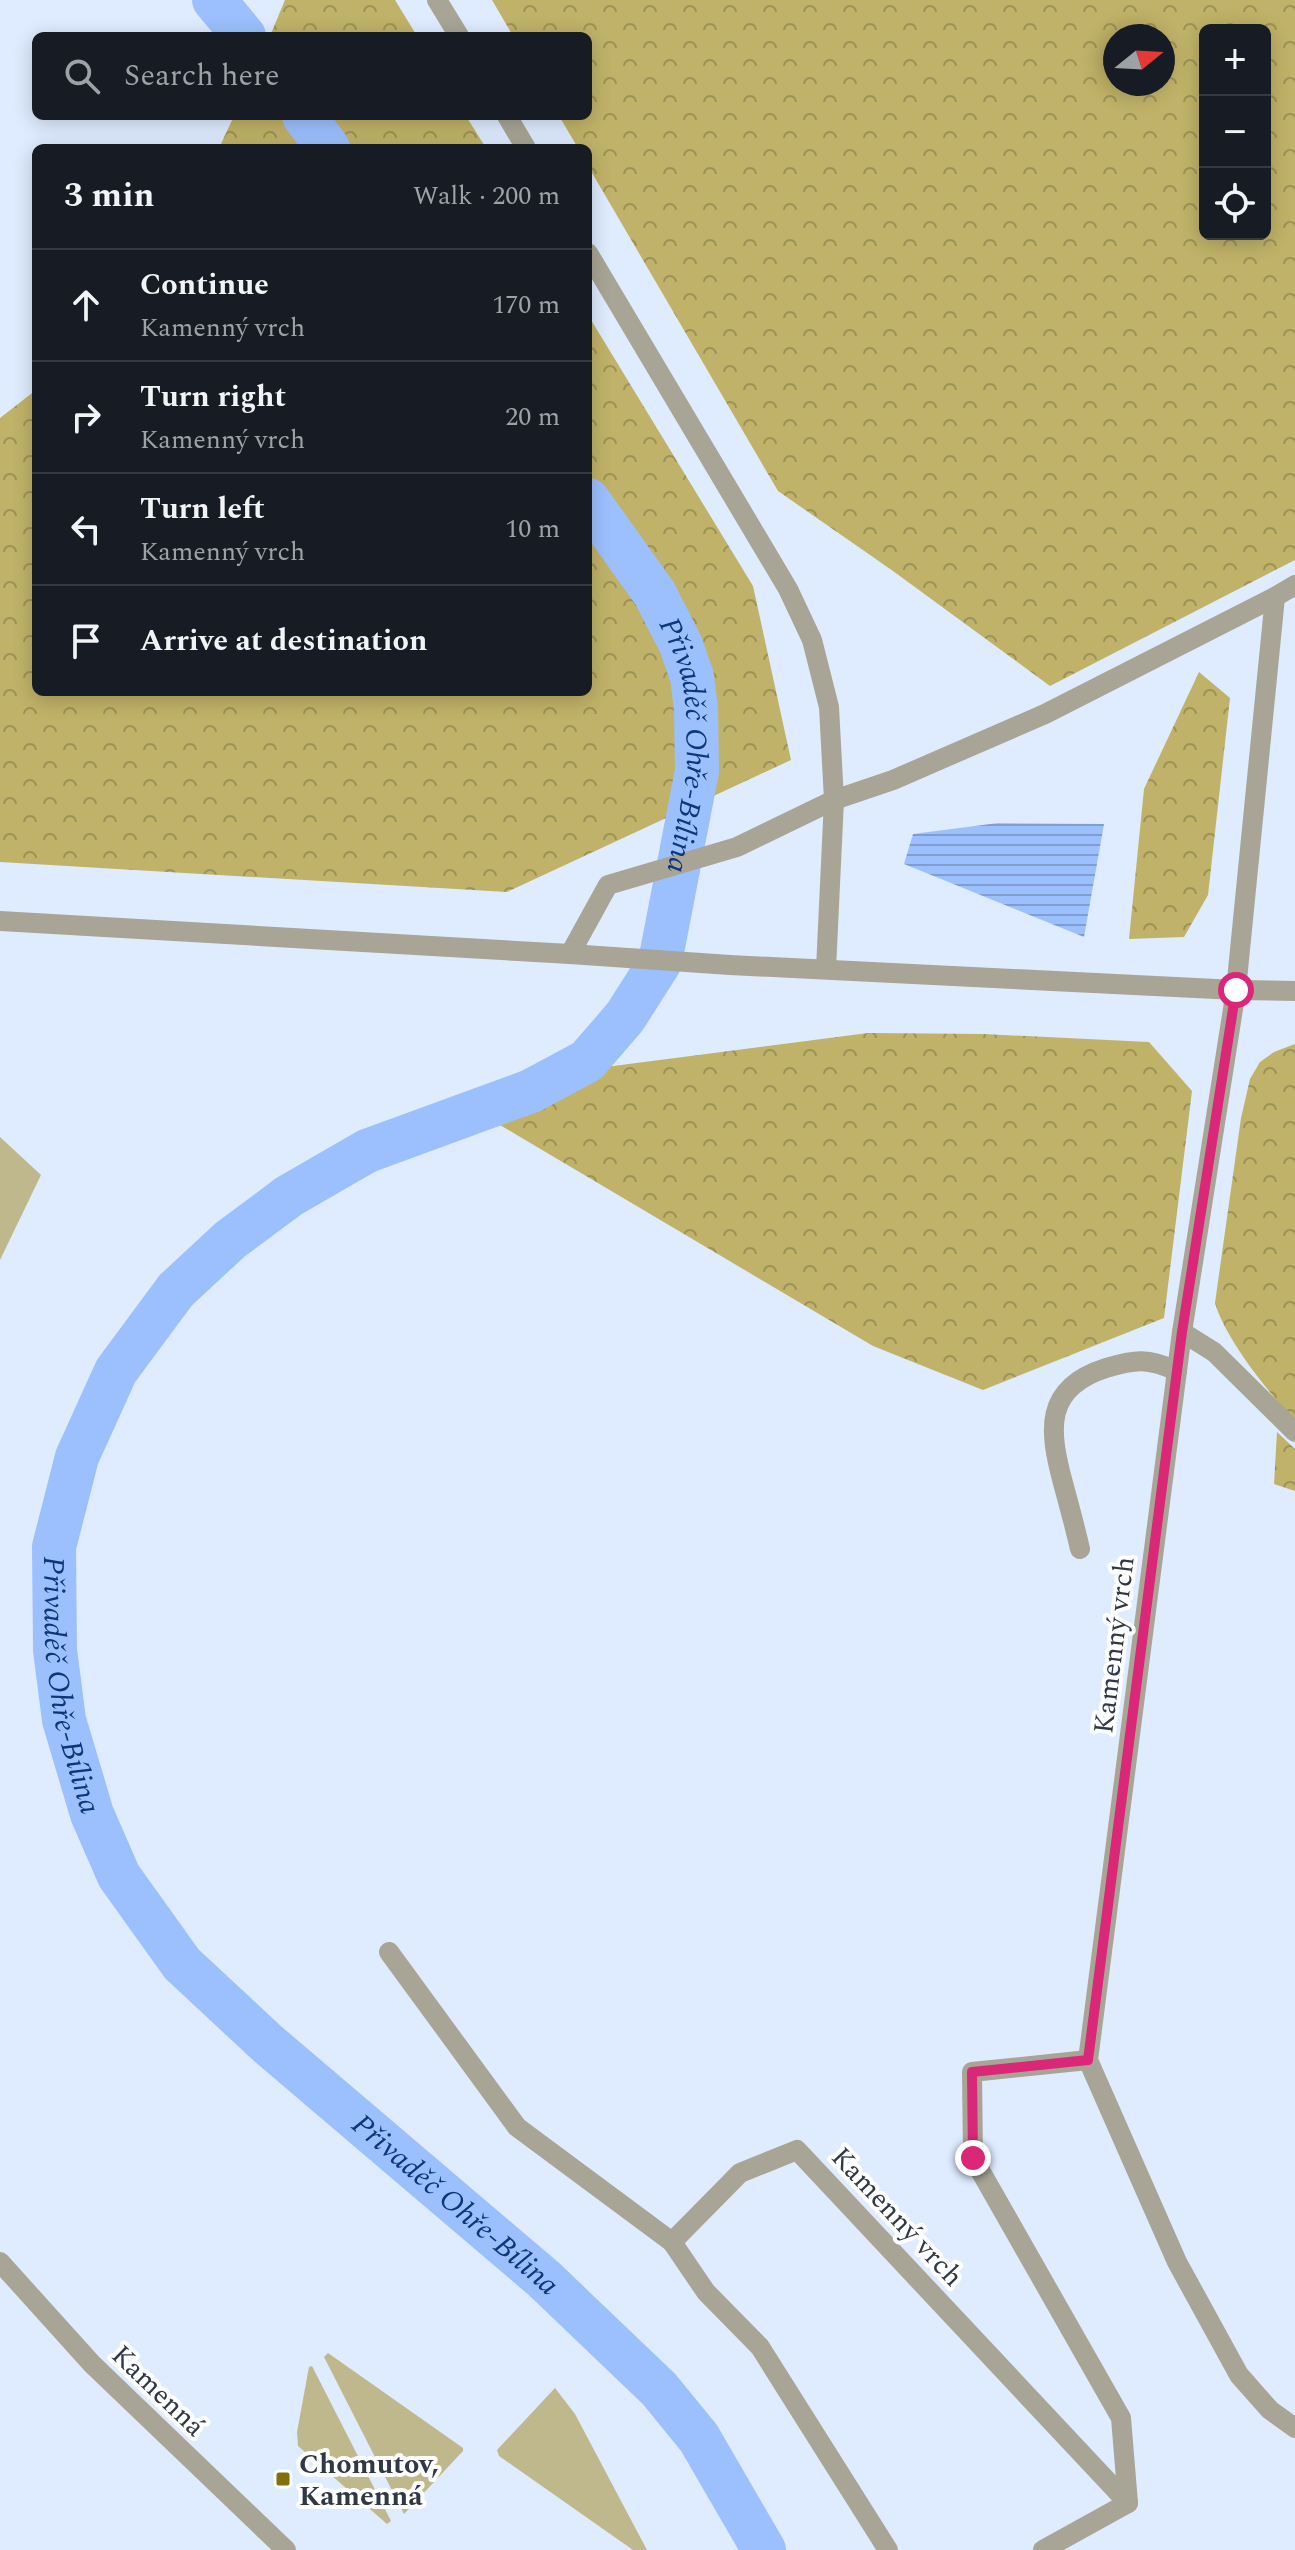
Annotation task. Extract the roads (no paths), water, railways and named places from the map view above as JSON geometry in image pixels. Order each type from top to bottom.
[{"type":"street","points":[[437,0],[457,32]]},
{"type":"street","points":[[509,120],[524,144]]},
{"type":"street","points":[[592,260],[788,589],[819,662],[829,707],[834,800],[826,969]]},
{"type":"street","points":[[570,954],[608,885],[737,847],[834,800],[893,780],[1045,714],[1295,585]]},
{"type":"street","name":"Kamenný vrch","points":[[1088,2060],[1182,1332],[1236,990],[1275,597]]},
{"type":"street","points":[[0,921],[730,965],[1295,991]]},
{"type":"street","points":[[1182,1332],[1214,1352],[1295,1432]]},
{"type":"street","points":[[1080,1549],[1054,1448],[1053,1419],[1062,1399],[1075,1384],[1096,1371],[1127,1362],[1151,1360],[1177,1371]]},
{"type":"street","points":[[389,1952],[517,2127],[672,2242],[706,2292],[760,2347],[888,2550]]},
{"type":"street","points":[[1043,2550],[1128,2503],[1121,2418],[973,2158],[972,2072],[1088,2060],[1177,2262],[1239,2375],[1270,2410],[1295,2428]]},
{"type":"street","name":"Kamenný vrch","points":[[672,2242],[740,2173],[797,2150],[1128,2503]]},
{"type":"street","name":"Kamenná","points":[[0,2262],[92,2364],[286,2550]]},
{"type":"water","points":[[998,823],[1104,824],[1084,937],[904,864],[913,834]]},
{"type":"waterway","name":"Přivaděč Ohře-Bílina","points":[[214,0],[241,32]]},
{"type":"waterway","name":"Přivaděč Ohře-Bílina","points":[[307,120],[325,144]]},
{"type":"waterway","name":"Přivaděč Ohře-Bílina","points":[[592,506],[655,594],[681,645],[692,677],[697,771],[660,962],[625,1017],[587,1061],[531,1091],[367,1151],[289,1196],[230,1240],[176,1290],[116,1371],[77,1457],[54,1547],[55,1650],[64,1720],[92,1814],[119,1876],[182,1964],[268,2044],[544,2279],[659,2389],[699,2438],[764,2550]]},
{"type":"place","name":"Chomutov, Kamenná","points":[[283,2479]]}]
